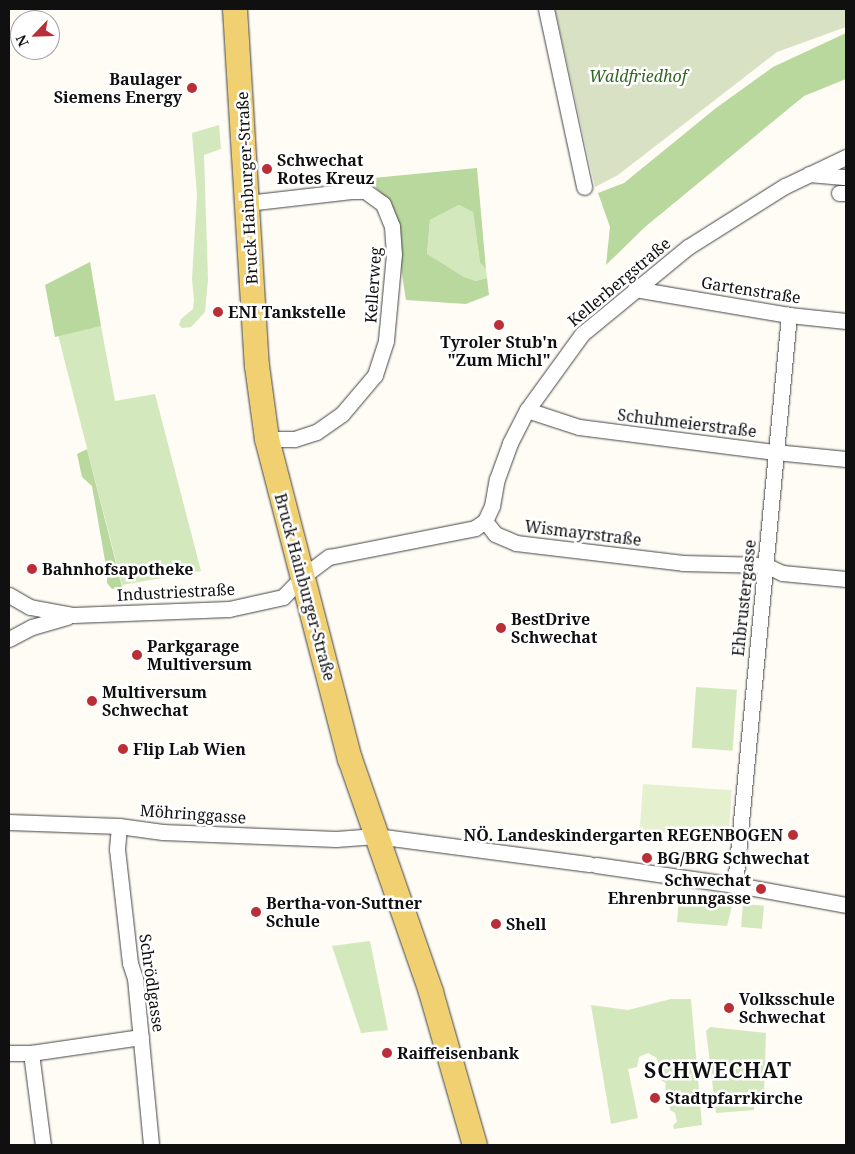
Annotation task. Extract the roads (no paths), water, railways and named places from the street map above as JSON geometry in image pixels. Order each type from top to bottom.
[{"type":"main road","name":"Bruck Hainburger-Straße","points":[[235,9],[257,366],[267,439],[350,759],[431,992],[475,1145]]},
{"type":"street","points":[[546,9],[584,187]]},
{"type":"street","name":"Kellerbergstraße","points":[[485,521],[492,506],[497,479],[510,443],[526,410],[582,334],[642,290],[688,247],[760,201],[808,174],[846,157]]},
{"type":"street","points":[[808,174],[846,177]]},
{"type":"street","name":"Kellerweg","points":[[247,203],[351,190],[365,191],[383,204],[392,226],[394,254],[383,356],[375,374],[365,388],[335,418],[303,438],[267,439]]},
{"type":"street","name":"Gartenstraße","points":[[642,290],[789,315],[846,321]]},
{"type":"street","name":"Ehbrustergasse","points":[[735,885],[789,315]]},
{"type":"street","name":"Schuhmeierstraße","points":[[526,410],[579,427],[846,459]]},
{"type":"street","points":[[302,577],[329,558],[475,528],[485,521]]},
{"type":"street","name":"Wismayrstraße","points":[[485,521],[496,534],[516,543],[683,563],[765,565],[782,573],[846,579]]},
{"type":"street","name":"Industriestraße","points":[[14,598],[42,611],[73,616],[229,609],[283,597],[302,577]]},
{"type":"street","name":"Industriestraße","points":[[13,637],[22,627],[24,618],[14,598]]},
{"type":"street","name":"Industriestraße","points":[[13,637],[32,627],[73,616]]},
{"type":"street","name":"Möhringgasse","points":[[9,822],[119,826],[163,832],[307,838],[336,839],[376,836],[592,864],[735,885],[846,905]]},
{"type":"street","name":"Schrödlgasse","points":[[119,826],[117,849],[142,1037],[151,1145]]},
{"type":"street","points":[[9,1053],[31,1053],[142,1037]]},
{"type":"street","points":[[31,1053],[42,1145]]},
{"type":"place","name":"Baulager Siemens Energy","points":[[192,88]]},
{"type":"place","name":"Schwechat Rotes Kreuz","points":[[267,169]]},
{"type":"place","name":"ENI Tankstelle","points":[[218,312]]},
{"type":"place","name":"Tyroler Stub'n \"Zum Michl\"","points":[[499,325]]},
{"type":"place","name":"Bahnhofsapotheke","points":[[32,569]]},
{"type":"place","name":"BestDrive Schwechat","points":[[501,628]]},
{"type":"place","name":"Parkgarage Multiversum","points":[[137,655]]},
{"type":"place","name":"Multiversum Schwechat","points":[[92,701]]},
{"type":"place","name":"Flip Lab Wien","points":[[123,749]]},
{"type":"place","name":"NÖ. Landeskindergarten REGENBOGEN","points":[[793,835]]},
{"type":"place","name":"BG/BRG Schwechat","points":[[647,858]]},
{"type":"place","name":"Schwechat Ehrenbrunngasse","points":[[761,889]]},
{"type":"place","name":"Bertha-von-Suttner Schule","points":[[256,912]]},
{"type":"place","name":"Shell","points":[[496,924]]},
{"type":"place","name":"Volksschule Schwechat","points":[[729,1008]]},
{"type":"place","name":"Raiffeisenbank","points":[[387,1053]]},
{"type":"place","name":"Stadtpfarrkirche","points":[[655,1098]]},
{"type":"district","name":"SCHWECHAT","points":[[718,1070]]},
{"type":"park label","name":"Waldfriedhof","points":[[638,76]]}]
